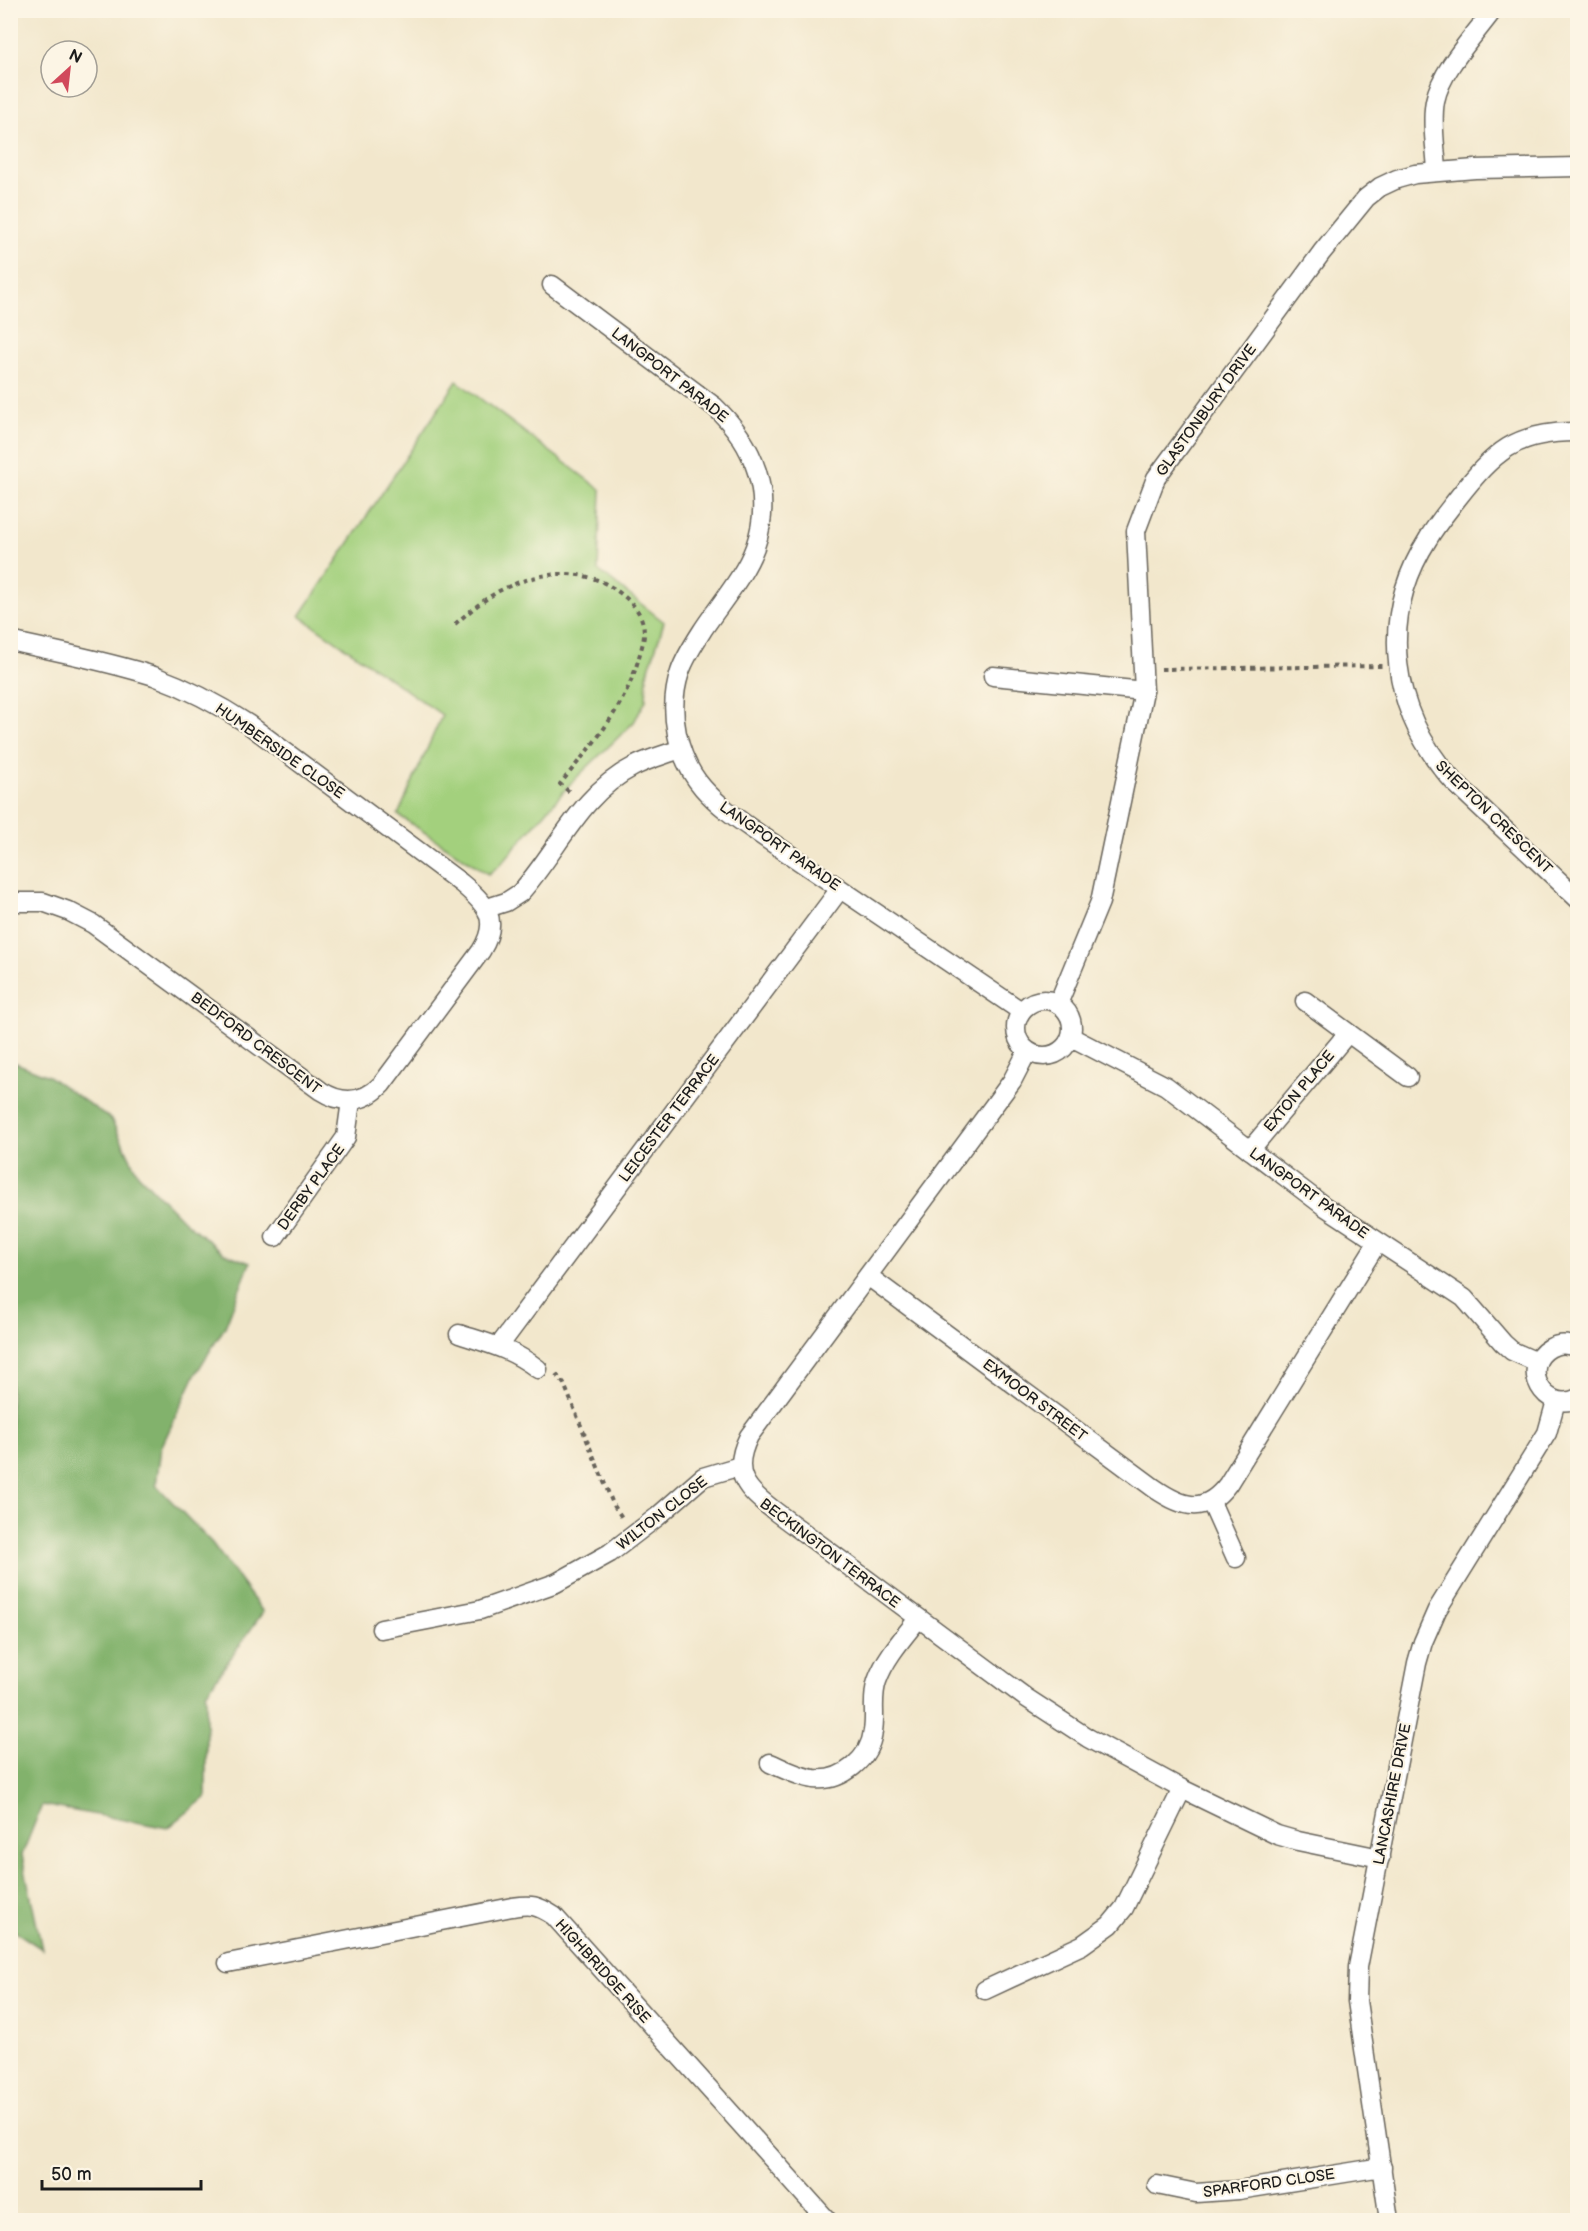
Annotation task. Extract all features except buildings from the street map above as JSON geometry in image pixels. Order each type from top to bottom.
[{"type":"street","points":[[1437,171],[1434,112],[1438,90],[1448,71],[1493,10]]},
{"type":"street","name":"GLASTONBURY DRIVE","points":[[1058,1004],[1100,902],[1143,691],[1144,669],[1137,531],[1156,478],[1355,209],[1380,187],[1396,179],[1437,171],[1578,167]]},
{"type":"street","name":"LANGPORT PARADE","points":[[552,285],[715,407],[732,423],[752,456],[760,479],[761,508],[755,548],[697,639],[679,674],[674,710],[680,749],[702,787],[726,810],[1021,1011]]},
{"type":"street","name":"SHEPTON CRESCENT","points":[[1576,895],[1437,763],[1425,746],[1407,707],[1397,665],[1399,623],[1408,581],[1427,540],[1442,518],[1480,470],[1506,447],[1538,435],[1578,432]]},
{"type":"street","name":"HUMBERSIDE CLOSE","points":[[10,641],[156,677],[222,707],[460,883],[487,908]]},
{"type":"street","points":[[993,676],[1143,691]]},
{"type":"street","points":[[351,1101],[369,1096],[382,1084],[481,951],[490,931],[487,908],[506,902],[520,893],[585,805],[603,788],[632,767],[680,749]]},
{"type":"street","name":"LEICESTER TERRACE","points":[[499,1346],[840,889]]},
{"type":"street","name":"BEDFORD CRESCENT","points":[[10,902],[43,902],[68,911],[93,924],[321,1091],[339,1101],[351,1101]]},
{"type":"street","points":[[1039,1000],[1049,1000],[1063,1007],[1073,1027],[1071,1037],[1063,1050],[1045,1057],[1027,1052],[1016,1034],[1016,1023],[1021,1011],[1030,1003],[1039,1000]]},
{"type":"street","points":[[1305,1001],[1408,1077]]},
{"type":"street","name":"EXTON PLACE","points":[[1250,1150],[1348,1033]]},
{"type":"street","name":"LANGPORT PARADE","points":[[1071,1037],[1166,1086],[1324,1206],[1377,1243],[1464,1298],[1512,1351],[1537,1362]]},
{"type":"street","points":[[740,1466],[741,1451],[749,1436],[1012,1081],[1027,1052]]},
{"type":"street","name":"DERBY PLACE","points":[[275,1237],[346,1137],[351,1101]]},
{"type":"street","points":[[1236,1558],[1211,1503],[1228,1484],[1377,1243]]},
{"type":"street","name":"EXMOOR STREET","points":[[868,1275],[1172,1500],[1186,1504],[1211,1503]]},
{"type":"street","points":[[459,1334],[520,1355],[538,1369]]},
{"type":"street","points":[[1576,1345],[1557,1345],[1542,1355],[1535,1370],[1538,1386],[1542,1392],[1556,1401],[1565,1402],[1578,1398]]},
{"type":"street","name":"LANCASHIRE DRIVE","points":[[1389,2220],[1357,2001],[1358,1967],[1422,1642],[1437,1610],[1547,1433],[1556,1401]]},
{"type":"street","name":"WILTON CLOSE","points":[[381,1629],[480,1610],[520,1597],[565,1578],[610,1553],[635,1535],[703,1477],[740,1466]]},
{"type":"street","name":"BECKINGTON TERRACE","points":[[740,1466],[741,1477],[753,1495],[1054,1718],[1182,1789],[1277,1835],[1380,1858]]},
{"type":"street","points":[[770,1763],[816,1779],[842,1774],[853,1767],[867,1750],[872,1739],[873,1701],[878,1678],[918,1619]]},
{"type":"street","points":[[985,1990],[1082,1945],[1110,1925],[1124,1908],[1182,1789]]},
{"type":"street","name":"HIGHBRIDGE RISE","points":[[228,1963],[512,1907],[529,1905],[540,1908],[554,1916],[827,2220]]},
{"type":"street","name":"SPARFORD CLOSE","points":[[1157,2185],[1196,2193],[1239,2190],[1382,2167]]},
{"type":"path","points":[[455,624],[479,604],[500,591],[531,579],[560,574],[580,573],[597,578],[632,602],[641,615],[644,635],[629,689],[615,715],[560,784],[585,805]]},
{"type":"path","points":[[1144,669],[1397,665]]},
{"type":"path","points":[[538,1369],[556,1374],[564,1384],[613,1504],[635,1535]]},
{"type":"green space","points":[[457,381],[601,490],[598,570],[664,622],[647,675],[646,700],[634,722],[571,783],[500,865],[488,874],[398,815],[442,715],[300,616]]},
{"type":"green space","points":[[11,1061],[48,1076],[111,1119],[138,1174],[184,1221],[224,1253],[250,1263],[225,1327],[195,1375],[161,1448],[156,1485],[212,1543],[263,1612],[206,1693],[206,1797],[168,1828],[42,1805],[22,1855],[42,1949],[10,1928]]}]
